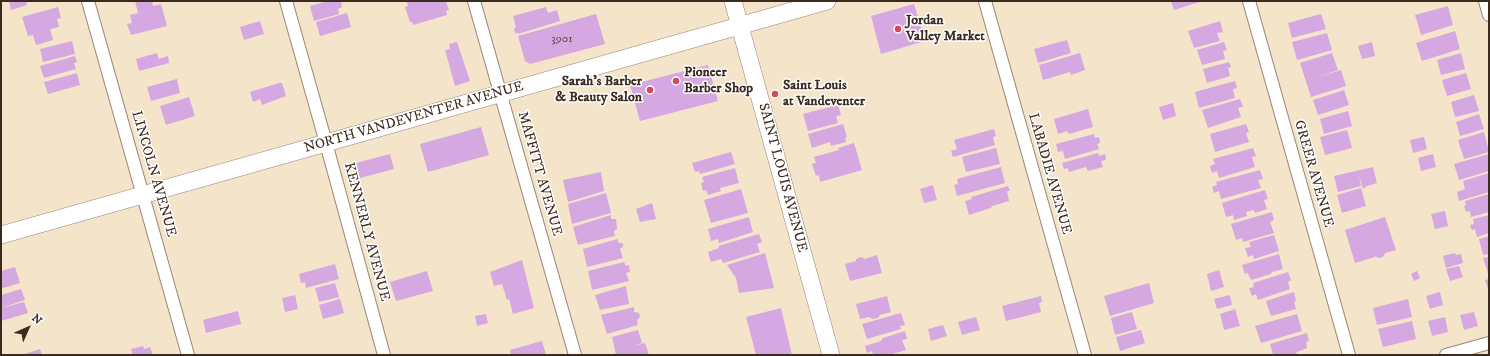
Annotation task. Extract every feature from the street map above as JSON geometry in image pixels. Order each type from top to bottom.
[{"type":"main road","name":"SAINT LOUIS AVENUE","points":[[733,1],[830,355]]},
{"type":"main road","name":"NORTH VANDEVENTER AVENUE","points":[[1,235],[827,1]]},
{"type":"street","name":"LINCOLN AVENUE","points":[[88,1],[188,355]]},
{"type":"street","name":"KENNERLY AVENUE","points":[[286,1],[384,355]]},
{"type":"street","name":"MAFFITT AVENUE","points":[[474,1],[575,355]]},
{"type":"street","name":"LABADIE AVENUE","points":[[985,1],[1085,355]]},
{"type":"street","name":"GREER AVENUE","points":[[1248,1],[1349,355]]},
{"type":"street","points":[[1485,1],[1489,15]]},
{"type":"street","points":[[1446,355],[1489,343]]},
{"type":"building","points":[[9,1],[31,1],[26,3],[27,5],[11,10]]},
{"type":"building","points":[[135,1],[152,1],[153,6],[161,4],[167,26],[131,35],[127,24],[132,23],[130,15],[138,13]]},
{"type":"building","points":[[328,1],[341,1],[342,7],[338,9],[339,14],[314,21],[310,6]]},
{"type":"building","points":[[446,1],[449,10],[446,11],[447,15],[413,25],[412,22],[410,22],[405,7],[408,6],[407,2]]},
{"type":"building","points":[[1171,1],[1203,1],[1174,10]]},
{"type":"building","name":"Jordan Valley Market","points":[[914,4],[925,41],[881,54],[871,16]]},
{"type":"building","points":[[1448,6],[1453,25],[1421,35],[1415,15]]},
{"type":"building","points":[[58,7],[61,18],[57,19],[59,27],[50,29],[53,40],[36,45],[33,35],[28,36],[22,17]]},
{"type":"building","points":[[546,7],[548,13],[557,10],[560,21],[518,34],[515,33],[514,28],[516,27],[513,16]]},
{"type":"building","points":[[347,13],[351,27],[320,36],[316,22]]},
{"type":"building","points":[[596,14],[605,44],[530,64],[525,61],[518,36]]},
{"type":"building","points":[[1321,14],[1326,29],[1292,38],[1288,23]]},
{"type":"building","points":[[260,21],[264,34],[244,40],[240,27]]},
{"type":"building","points":[[1220,21],[1223,32],[1217,33],[1220,41],[1194,48],[1188,31]]},
{"type":"building","points":[[1455,31],[1460,49],[1422,61],[1416,43]]},
{"type":"building","points":[[1327,33],[1332,50],[1297,60],[1292,42]]},
{"type":"building","points":[[1067,40],[1071,53],[1038,63],[1034,49]]},
{"type":"building","points":[[72,41],[75,54],[43,62],[40,49]]},
{"type":"building","points":[[457,42],[470,81],[455,86],[445,50],[450,49],[449,44]]},
{"type":"building","points":[[1224,42],[1227,50],[1223,51],[1225,59],[1202,65],[1197,50]]},
{"type":"building","points":[[1372,42],[1375,56],[1362,59],[1358,46]]},
{"type":"building","points":[[157,53],[159,59],[168,56],[169,63],[139,71],[136,59]]},
{"type":"building","points":[[1080,53],[1085,70],[1071,75],[1070,72],[1043,80],[1039,65]]},
{"type":"building","points":[[1332,53],[1338,70],[1318,77],[1341,70],[1346,86],[1311,97],[1300,63]]},
{"type":"building","points":[[1461,53],[1465,69],[1441,75],[1437,60]]},
{"type":"building","points":[[75,56],[77,62],[74,63],[76,69],[44,78],[40,66]]},
{"type":"building","points":[[1229,62],[1231,67],[1228,68],[1230,76],[1207,83],[1203,69]]},
{"type":"building","points":[[708,65],[718,101],[640,121],[630,85]]},
{"type":"building","points":[[77,73],[80,85],[48,94],[44,82]]},
{"type":"building","points":[[1466,73],[1471,89],[1447,96],[1442,80]]},
{"type":"building","points":[[177,79],[180,93],[151,101],[147,87]]},
{"type":"building","points":[[1235,81],[1237,88],[1233,89],[1235,98],[1199,108],[1195,92]]},
{"type":"building","points":[[282,83],[286,96],[262,105],[260,99],[253,102],[250,92]]},
{"type":"building","points":[[1344,90],[1349,105],[1318,115],[1313,100]]},
{"type":"building","points":[[1474,95],[1479,111],[1455,117],[1451,102]]},
{"type":"building","points":[[189,97],[195,116],[166,125],[160,106]]},
{"type":"building","points":[[1240,99],[1243,107],[1238,108],[1241,117],[1208,128],[1202,110]]},
{"type":"building","points":[[1173,103],[1176,116],[1163,120],[1159,107]]},
{"type":"building","points":[[838,105],[841,115],[836,116],[838,123],[808,131],[803,114]]},
{"type":"building","points":[[1088,109],[1093,127],[1069,134],[1067,131],[1058,134],[1054,119]]},
{"type":"building","points":[[1348,111],[1352,126],[1324,134],[1320,119]]},
{"type":"building","points":[[1479,114],[1484,129],[1460,136],[1456,122]]},
{"type":"building","points":[[843,124],[847,137],[845,138],[846,142],[831,146],[830,142],[812,148],[808,134]]},
{"type":"building","points":[[1246,124],[1249,132],[1246,133],[1249,142],[1215,152],[1210,134]]},
{"type":"building","points":[[481,127],[489,155],[428,172],[420,144]]},
{"type":"building","points":[[994,129],[996,136],[993,137],[995,145],[953,157],[951,151],[957,149],[954,140]]},
{"type":"building","points":[[1347,130],[1352,148],[1325,155],[1320,137]]},
{"type":"building","points":[[1484,132],[1489,152],[1464,159],[1458,140]]},
{"type":"building","points":[[1094,134],[1095,138],[1099,137],[1100,143],[1097,144],[1099,149],[1065,159],[1063,151],[1058,152],[1056,144]]},
{"type":"building","points":[[1424,137],[1427,149],[1413,153],[1410,140]]},
{"type":"building","points":[[854,143],[862,170],[820,182],[819,175],[816,176],[812,164],[816,163],[814,157],[839,150],[838,148]]},
{"type":"building","points":[[996,148],[1000,164],[966,172],[962,157]]},
{"type":"building","points":[[1253,148],[1256,156],[1252,157],[1255,167],[1219,178],[1217,171],[1212,173],[1210,166],[1215,164],[1213,159]]},
{"type":"building","points":[[731,152],[735,164],[700,174],[699,171],[695,172],[692,163]]},
{"type":"building","points":[[1098,153],[1099,156],[1105,154],[1106,160],[1101,161],[1103,167],[1088,171],[1086,167],[1069,172],[1068,168],[1064,169],[1062,163]]},
{"type":"building","points":[[390,154],[394,169],[360,178],[356,163]]},
{"type":"building","points":[[1433,154],[1436,167],[1421,171],[1418,158]]},
{"type":"building","points":[[1489,154],[1489,171],[1459,180],[1454,164]]},
{"type":"building","points":[[1001,167],[1005,183],[957,196],[954,185],[958,184],[957,179]]},
{"type":"building","points":[[1373,167],[1377,183],[1363,189],[1359,175],[1361,186],[1338,192],[1334,176]]},
{"type":"building","points":[[735,168],[739,183],[720,188],[721,191],[708,195],[706,190],[703,191],[701,183],[704,182],[702,177]]},
{"type":"building","points":[[1260,170],[1263,179],[1258,180],[1261,188],[1221,199],[1219,191],[1214,193],[1212,187],[1217,185],[1216,182]]},
{"type":"building","points":[[601,172],[604,191],[568,202],[563,180]]},
{"type":"building","points":[[1489,173],[1489,192],[1459,201],[1457,192],[1465,189],[1463,181]]},
{"type":"building","points":[[933,185],[937,200],[924,203],[920,189]]},
{"type":"building","points":[[1008,186],[1010,191],[1007,191],[1009,201],[969,215],[965,201],[972,199],[971,197]]},
{"type":"building","points":[[1361,188],[1366,206],[1342,213],[1337,195]]},
{"type":"building","points":[[741,189],[748,213],[711,223],[704,200]]},
{"type":"building","points":[[1265,190],[1268,199],[1264,200],[1267,209],[1255,213],[1254,210],[1246,212],[1247,216],[1234,220],[1233,215],[1226,217],[1222,203]]},
{"type":"building","points":[[606,193],[611,213],[572,224],[568,204]]},
{"type":"building","points":[[1489,194],[1489,212],[1471,217],[1470,211],[1466,212],[1464,206],[1466,205],[1465,201]]},
{"type":"building","points":[[652,203],[656,219],[640,222],[636,209]]},
{"type":"building","points":[[1445,211],[1448,226],[1435,229],[1431,214]]},
{"type":"building","points":[[1272,212],[1274,220],[1270,222],[1274,233],[1243,242],[1242,238],[1236,240],[1231,224]]},
{"type":"building","points":[[611,215],[611,219],[616,219],[617,229],[614,231],[615,236],[578,245],[573,227]]},
{"type":"building","points":[[1489,215],[1489,233],[1477,237],[1475,229],[1472,230],[1470,225],[1474,224],[1473,219]]},
{"type":"building","points":[[749,217],[753,232],[719,243],[718,239],[711,241],[708,229]]},
{"type":"building","points":[[1385,217],[1396,250],[1385,253],[1383,257],[1379,258],[1374,256],[1375,257],[1355,263],[1345,230]]},
{"type":"building","points":[[759,234],[762,242],[757,244],[760,252],[723,263],[721,259],[711,262],[708,252],[719,248],[718,246]]},
{"type":"building","points":[[1274,235],[1279,251],[1254,259],[1253,255],[1248,257],[1245,248],[1251,247],[1249,242]]},
{"type":"building","points":[[1489,236],[1489,254],[1483,255],[1479,239]]},
{"type":"building","points":[[617,239],[619,243],[623,243],[623,247],[620,249],[623,258],[587,267],[583,249]]},
{"type":"building","points":[[765,253],[774,288],[739,293],[736,278],[727,265]]},
{"type":"building","points":[[1455,253],[1456,255],[1461,254],[1463,263],[1446,268],[1443,256]]},
{"type":"building","points":[[1279,254],[1283,269],[1251,280],[1248,273],[1245,274],[1242,265]]},
{"type":"building","points":[[877,255],[882,273],[850,281],[845,264],[856,261],[856,259],[861,257],[865,259]]},
{"type":"building","points":[[1489,257],[1489,276],[1483,258]]},
{"type":"building","points":[[522,260],[534,308],[513,314],[509,299],[507,300],[502,284],[494,286],[490,272]]},
{"type":"building","points":[[624,262],[626,266],[629,265],[630,272],[626,273],[629,281],[592,290],[588,271]]},
{"type":"building","points":[[335,264],[339,279],[306,288],[305,282],[301,283],[299,274]]},
{"type":"building","points":[[1459,266],[1463,277],[1450,281],[1446,269]]},
{"type":"building","points":[[15,267],[20,283],[3,288],[1,287],[1,271]]},
{"type":"building","points":[[1219,270],[1224,287],[1211,291],[1207,274]]},
{"type":"building","points":[[427,271],[433,291],[396,301],[390,282]]},
{"type":"building","points":[[1417,271],[1420,278],[1414,281],[1411,274]]},
{"type":"building","points":[[1288,272],[1291,280],[1288,282],[1290,289],[1258,300],[1256,294],[1252,296],[1249,288],[1254,287],[1253,283]]},
{"type":"building","points":[[1489,279],[1489,292],[1485,280]]},
{"type":"building","points":[[335,283],[339,297],[319,302],[315,288]]},
{"type":"building","points":[[1149,283],[1154,303],[1110,316],[1104,296]]},
{"type":"building","points":[[626,286],[629,304],[600,310],[595,295]]},
{"type":"building","points":[[21,289],[25,300],[1,308],[1,295]]},
{"type":"building","points":[[1294,292],[1296,309],[1271,316],[1266,301]]},
{"type":"building","points":[[1440,292],[1443,305],[1430,309],[1426,296]]},
{"type":"building","points":[[295,295],[298,309],[285,312],[282,298]]},
{"type":"building","points":[[1230,295],[1232,305],[1217,309],[1214,299]]},
{"type":"building","points":[[887,296],[891,312],[880,315],[878,318],[872,319],[869,317],[860,319],[856,304]]},
{"type":"building","points":[[1041,296],[1042,302],[1039,303],[1041,312],[1006,321],[1002,306]]},
{"type":"building","points":[[340,299],[344,313],[323,319],[319,305]]},
{"type":"building","points":[[1408,299],[1412,317],[1377,325],[1373,308]]},
{"type":"building","points":[[24,302],[28,313],[1,321],[1,308]]},
{"type":"building","points":[[634,307],[634,312],[639,313],[640,317],[637,320],[638,325],[607,334],[601,315]]},
{"type":"building","points":[[781,308],[792,355],[756,355],[746,317]]},
{"type":"building","points":[[1235,309],[1240,326],[1224,330],[1220,314]]},
{"type":"building","points":[[238,311],[241,324],[206,333],[203,320]]},
{"type":"building","points":[[1132,312],[1137,329],[1115,335],[1111,318]]},
{"type":"building","points":[[1474,312],[1478,326],[1464,330],[1460,315]]},
{"type":"building","points":[[901,313],[905,325],[900,326],[901,329],[867,339],[862,324]]},
{"type":"building","points":[[486,314],[488,323],[477,326],[475,316]]},
{"type":"building","points":[[1297,314],[1302,331],[1261,343],[1255,326]]},
{"type":"building","points":[[976,317],[980,330],[962,335],[958,322]]},
{"type":"building","points":[[1445,317],[1448,332],[1432,336],[1428,321]]},
{"type":"building","points":[[1412,321],[1416,339],[1383,347],[1378,329]]},
{"type":"building","points":[[943,325],[947,336],[931,341],[928,329]]},
{"type":"building","points":[[638,330],[642,343],[634,346],[645,343],[649,355],[616,355],[612,337]]},
{"type":"building","points":[[1141,330],[1145,343],[1120,351],[1116,337]]},
{"type":"building","points":[[905,331],[907,339],[902,340],[906,350],[889,355],[873,355],[872,351],[867,353],[865,346]]},
{"type":"building","points":[[1307,333],[1309,341],[1306,342],[1307,348],[1297,352],[1295,355],[1273,355],[1270,344]]},
{"type":"building","points":[[542,341],[546,355],[511,355],[510,350]]},
{"type":"building","points":[[143,346],[144,349],[150,347],[153,355],[133,355],[131,349]]},
{"type":"building","points":[[40,349],[42,355],[21,355]]},
{"type":"place","name":"Jordan Valley Market","points":[[898,29]]},
{"type":"place","name":"Pioneer Barber Shop","points":[[676,81]]},
{"type":"place","name":"Sarah's Barber & Beauty Salon","points":[[650,90]]},
{"type":"place","name":"Saint Louis at Vandeventer","points":[[775,94]]}]
